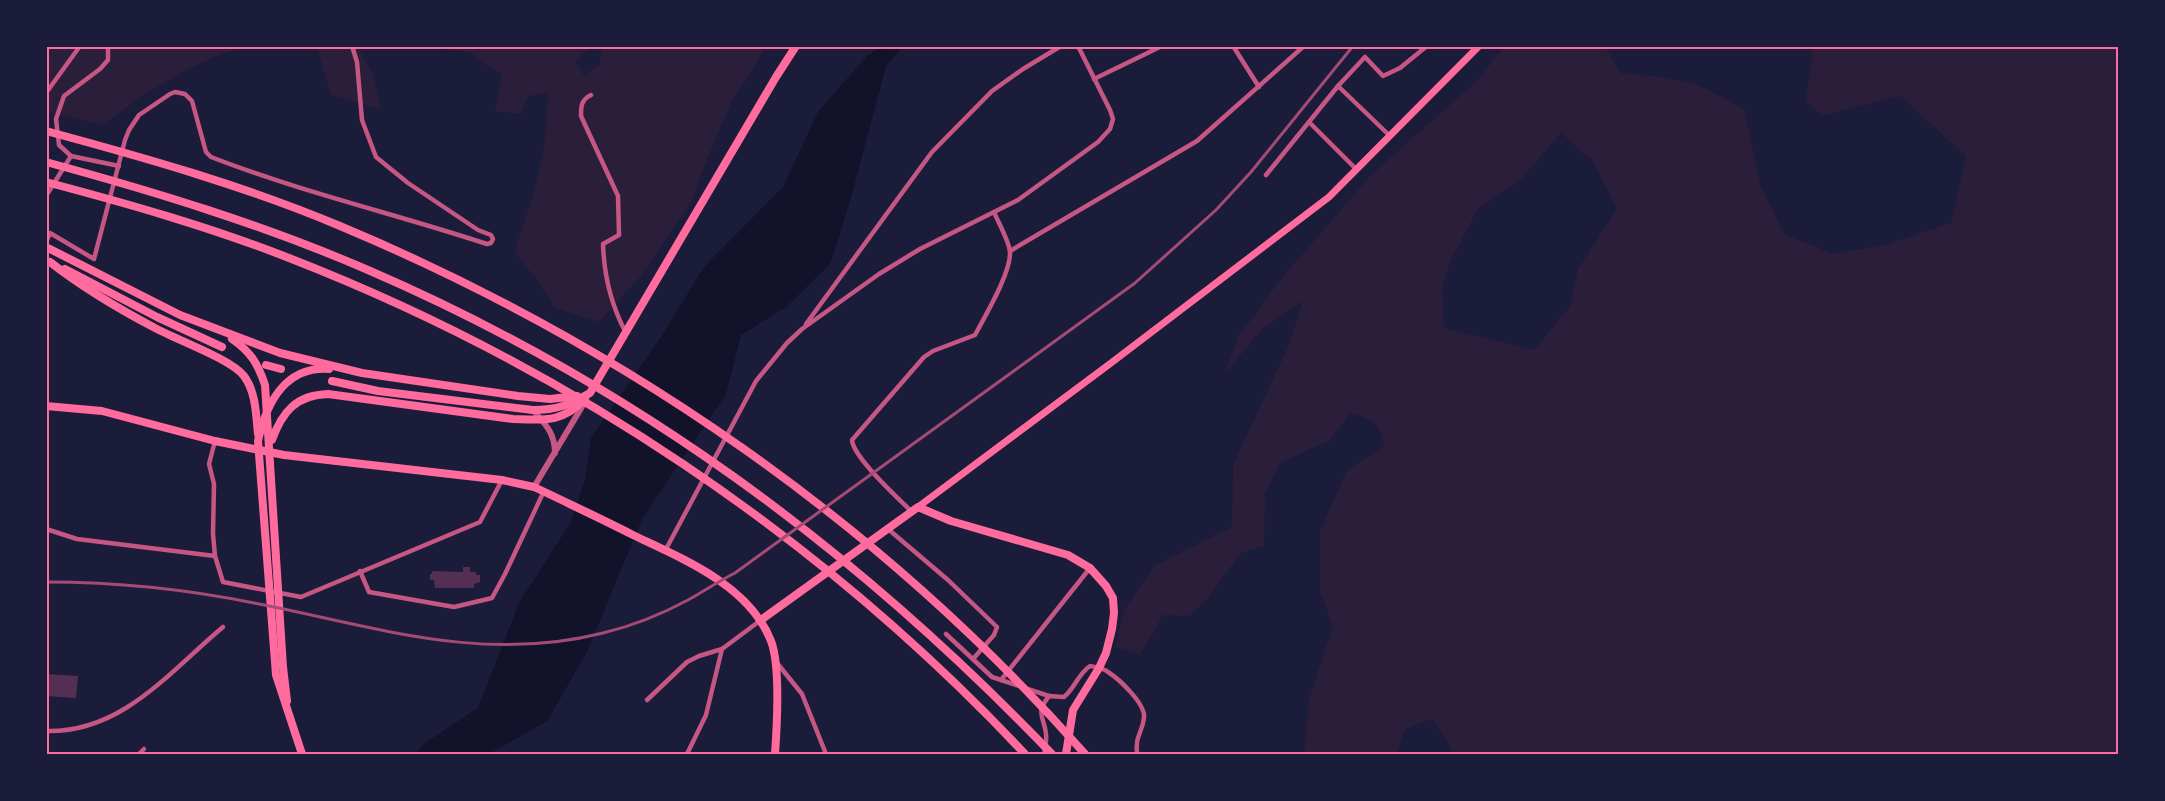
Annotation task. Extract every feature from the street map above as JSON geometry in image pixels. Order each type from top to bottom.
[{"type":"highway","points":[[46,131],[146,158],[234,186],[338,225],[474,286],[572,339],[697,415],[838,519],[960,627],[1085,754]]},
{"type":"highway","points":[[46,162],[143,188],[274,233],[366,269],[538,353],[687,444],[819,539],[888,596],[938,642],[1052,754]]},
{"type":"highway","points":[[46,182],[131,205],[235,238],[328,274],[440,324],[518,364],[639,435],[738,502],[807,554],[876,610],[935,664],[1026,754]]},
{"type":"main road","points":[[270,444],[287,411],[306,397],[316,394],[513,419],[542,420],[573,411],[590,393],[776,76],[796,46]]},
{"type":"main road","points":[[761,620],[1085,383],[1329,197],[1479,46]]},
{"type":"main road","points":[[46,247],[180,315],[280,353],[342,369],[518,396],[559,399],[590,393]]},
{"type":"main road","points":[[48,261],[157,317],[222,347]]},
{"type":"main road","points":[[48,261],[72,279],[153,327],[224,360],[245,377],[254,399],[276,675],[302,754]]},
{"type":"main road","points":[[221,332],[243,347],[258,362],[265,385],[283,667],[289,716]]},
{"type":"main road","points":[[266,365],[281,369]]},
{"type":"main road","points":[[258,441],[268,407],[294,377],[321,368],[342,369]]},
{"type":"main road","points":[[332,381],[378,391],[533,410],[550,410],[567,406],[590,393]]},
{"type":"main road","points":[[46,406],[102,411],[215,441],[295,456],[502,480],[544,491],[715,578],[736,594],[761,620],[771,642],[775,661],[777,724],[775,754]]},
{"type":"main road","points":[[915,509],[1054,549],[1090,568],[1106,586],[1113,598],[1114,613],[1106,653],[1074,710],[1066,754]]},
{"type":"street","points":[[46,93],[80,46]]},
{"type":"street","points":[[108,46],[108,60],[100,69],[64,96],[56,119],[59,146],[71,156],[119,166]]},
{"type":"street","points":[[90,268],[129,130],[139,115],[175,92],[185,94],[192,101],[206,152],[211,157],[318,193],[487,244],[491,243],[493,239],[491,235],[454,215],[376,157],[362,120],[357,62],[352,46]]},
{"type":"street","points":[[661,549],[756,381],[802,328],[932,152],[992,91],[1061,46]]},
{"type":"street","points":[[802,328],[900,261],[1018,200],[1098,142],[1110,129],[1113,119],[1078,46]]},
{"type":"street","points":[[1094,79],[1162,46]]},
{"type":"street","points":[[1233,46],[1259,87]]},
{"type":"street","points":[[1292,46],[1297,54]]},
{"type":"street","points":[[1010,251],[1197,141],[1304,46]]},
{"type":"street","points":[[1266,175],[1338,86],[1365,57],[1383,76],[1400,68],[1427,46]]},
{"type":"street","points":[[1338,86],[1390,136]]},
{"type":"street","points":[[591,95],[582,103],[581,116],[618,196],[619,235],[603,244],[603,256],[615,312],[626,334]]},
{"type":"street","points":[[1310,122],[1356,169]]},
{"type":"street","points":[[46,196],[71,156]]},
{"type":"street","points":[[915,509],[858,455],[852,448],[852,440],[924,357],[933,351],[975,335],[997,293],[1010,251],[994,212]]},
{"type":"street","points":[[47,240],[50,233],[94,259]]},
{"type":"street","points":[[534,487],[590,393]]},
{"type":"street","points":[[533,410],[552,432],[555,453]]},
{"type":"street","points":[[215,441],[209,464],[214,484],[212,516],[215,556],[223,582],[301,597],[480,522],[502,480]]},
{"type":"street","points":[[360,571],[369,592],[454,607],[492,598],[544,491]]},
{"type":"street","points":[[46,529],[77,539],[215,556]]},
{"type":"street","points":[[888,529],[948,580],[997,627],[994,635],[973,659]]},
{"type":"street","points":[[1001,680],[1090,568]]},
{"type":"street","points":[[647,700],[687,662],[722,649],[761,620]]},
{"type":"street","points":[[46,731],[75,730],[108,719],[139,700],[223,627]]},
{"type":"street","points":[[946,634],[992,677],[1049,696],[1064,697],[1072,691],[1083,670],[1090,666],[1107,671],[1138,700],[1144,712],[1144,720],[1137,738],[1137,754]]},
{"type":"street","points":[[687,754],[706,715],[722,649]]},
{"type":"street","points":[[775,661],[802,694],[826,754]]},
{"type":"street","points":[[1044,754],[1046,732],[1040,714],[1049,696]]},
{"type":"street","points":[[139,754],[144,749]]},
{"type":"shaded area","points":[[47,47],[246,47],[207,60],[170,79],[103,125],[47,112]]},
{"type":"shaded area","points":[[317,47],[357,47],[373,73],[381,110],[331,95]]},
{"type":"shaded area","points":[[433,47],[591,47],[575,61],[584,76],[600,64],[601,47],[766,47],[731,103],[690,205],[640,277],[599,322],[555,308],[536,279],[514,252],[533,195],[544,148],[548,93],[528,96],[521,114],[495,111],[502,75],[471,53]]},
{"type":"shaded area","points":[[881,47],[902,47],[886,66],[849,205],[830,264],[786,307],[741,335],[726,394],[642,519],[586,654],[547,721],[489,754],[415,754],[424,744],[478,708],[519,603],[571,522],[585,480],[591,438],[663,334],[704,267],[783,187],[818,112],[867,56]]},
{"type":"shaded area","points":[[1503,47],[1606,47],[1620,73],[1697,84],[1744,109],[1761,187],[1784,234],[1833,254],[1886,245],[1951,223],[1966,156],[1900,96],[1821,116],[1806,101],[1813,47],[2118,47],[2118,754],[1454,754],[1433,718],[1405,729],[1397,754],[1304,754],[1309,699],[1333,626],[1320,592],[1320,531],[1347,470],[1384,446],[1380,431],[1374,422],[1350,413],[1330,440],[1280,463],[1265,494],[1264,546],[1241,553],[1206,600],[1189,616],[1163,615],[1140,655],[1115,647],[1124,610],[1154,566],[1232,527],[1233,465],[1288,347],[1303,301],[1262,329],[1224,375],[1238,337],[1281,279],[1371,175],[1479,79]],"holes":[[[1561,133],[1592,160],[1617,209],[1578,269],[1570,306],[1534,350],[1444,328],[1442,287],[1452,258],[1478,209],[1521,179]]]},
{"type":"building","points":[[463,567],[470,567],[470,572],[480,575],[480,582],[474,584],[474,588],[435,588],[434,580],[430,580],[432,571],[463,572]]},
{"type":"building","points":[[46,674],[78,676],[76,698],[46,696]]},
{"type":"railway","points":[[46,582],[124,585],[202,594],[385,631],[470,643],[514,645],[558,642],[603,633],[657,615],[735,573],[1135,283],[1216,210],[1251,172],[1353,46]]}]
